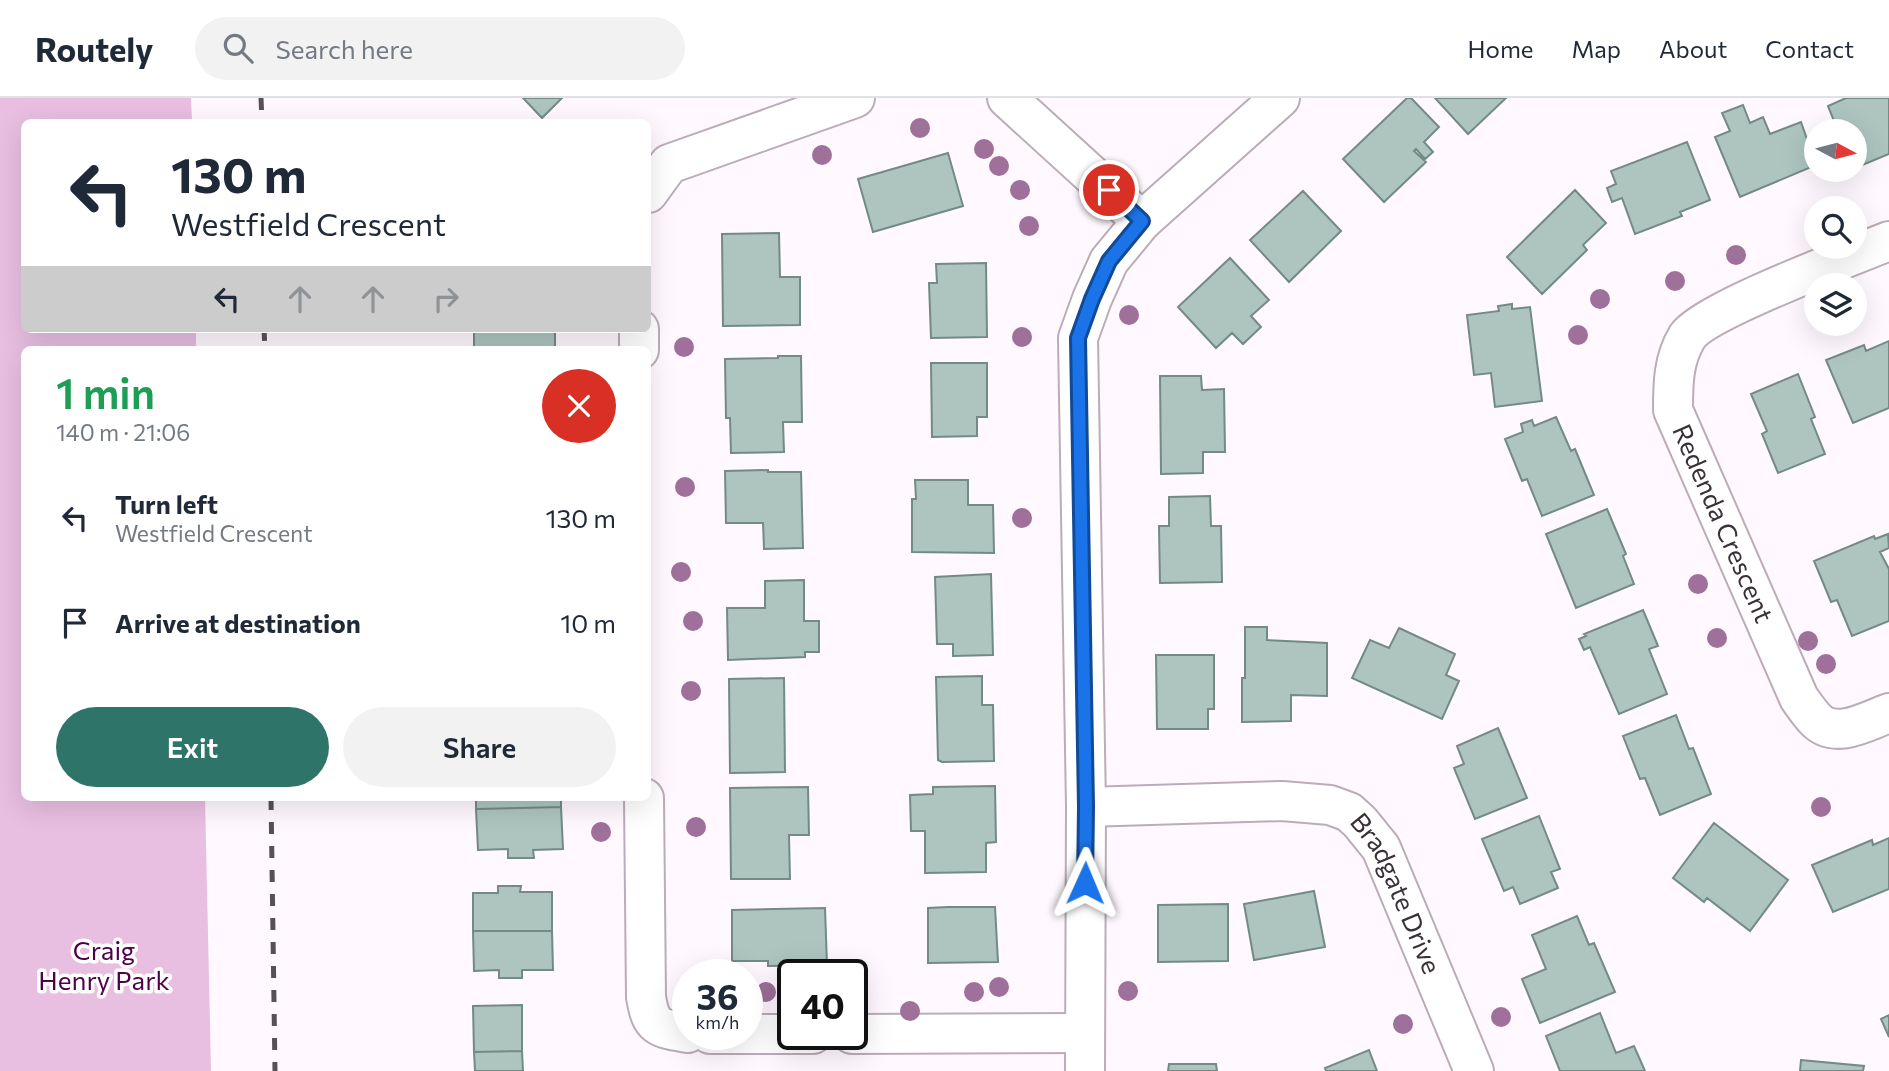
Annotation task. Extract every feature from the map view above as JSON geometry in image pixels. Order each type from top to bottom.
[{"type":"street","points":[[651,189],[669,164],[855,98]]},
{"type":"street","points":[[1007,98],[1142,221]]},
{"type":"street","points":[[1085,1071],[1086,807],[1078,338],[1109,261],[1142,221],[1280,98]]},
{"type":"street","name":"Redenda Crescent","points":[[1889,241],[1718,313],[1688,336],[1673,372],[1673,410],[1799,698],[1817,722],[1834,730],[1853,727],[1889,713]]},
{"type":"street","points":[[644,801],[646,997],[649,1016],[657,1025],[672,1028]]},
{"type":"street","name":"Bradgate Drive","points":[[1086,807],[1282,801],[1330,804],[1349,812],[1381,848],[1474,1071]]},
{"type":"street","points":[[868,1034],[1084,1033]]},
{"type":"green space","name":"Craig Henry Park","points":[[0,98],[191,98],[192,119],[21,119],[21,333],[196,333],[196,346],[21,346],[21,801],[205,801],[211,1071],[0,1071]]},
{"type":"building","points":[[523,98],[562,98],[542,118]]},
{"type":"building","points":[[1407,98],[1411,98],[1439,127],[1424,142],[1433,152],[1425,159],[1416,149],[1414,151],[1426,162],[1384,202],[1343,159]]},
{"type":"building","points":[[1435,98],[1506,98],[1468,134]]},
{"type":"building","points":[[1846,98],[1889,98],[1889,154],[1867,163],[1867,119],[1833,119],[1828,106]]},
{"type":"building","points":[[1743,105],[1750,123],[1763,117],[1770,134],[1801,122],[1804,131],[1804,170],[1740,197],[1715,137],[1730,131],[1722,113]]},
{"type":"building","points":[[1687,142],[1710,200],[1680,212],[1682,216],[1635,234],[1622,198],[1612,202],[1607,188],[1616,184],[1611,171]]},
{"type":"building","points":[[948,153],[963,206],[873,232],[858,179]]},
{"type":"building","points":[[1575,190],[1606,223],[1583,245],[1587,250],[1542,294],[1507,257]]},
{"type":"building","points":[[1303,191],[1341,231],[1289,282],[1250,240]]},
{"type":"building","points":[[779,233],[780,277],[800,277],[800,325],[723,326],[722,234]]},
{"type":"building","points":[[1230,258],[1269,300],[1251,316],[1261,327],[1243,344],[1232,333],[1216,348],[1178,307]]},
{"type":"building","points":[[986,263],[987,337],[931,338],[929,283],[937,283],[936,264]]},
{"type":"building","points":[[1512,304],[1512,309],[1530,307],[1542,401],[1495,407],[1491,373],[1474,375],[1467,315],[1499,311],[1498,306]]},
{"type":"building","points":[[474,333],[555,333],[555,346],[474,346]]},
{"type":"building","points":[[1889,341],[1889,408],[1853,423],[1826,360],[1864,345],[1866,351]]},
{"type":"building","points":[[801,356],[802,422],[783,422],[784,452],[731,453],[730,418],[726,418],[725,359]]},
{"type":"building","points":[[931,363],[987,363],[987,417],[977,417],[977,436],[932,437]]},
{"type":"building","points":[[1798,374],[1815,417],[1811,419],[1825,454],[1778,473],[1762,434],[1767,431],[1751,394]]},
{"type":"building","points":[[1160,376],[1201,376],[1202,390],[1224,389],[1225,452],[1203,452],[1203,473],[1161,474]]},
{"type":"building","points":[[1556,417],[1571,451],[1575,449],[1594,495],[1542,516],[1527,479],[1522,481],[1505,439],[1523,432],[1521,424],[1532,420],[1534,426]]},
{"type":"building","points":[[725,471],[801,472],[803,548],[764,549],[763,523],[726,523]]},
{"type":"building","points":[[915,480],[968,480],[968,505],[993,505],[994,553],[912,552],[912,499],[916,499]]},
{"type":"building","points":[[1210,496],[1211,526],[1221,526],[1222,582],[1160,583],[1159,526],[1169,526],[1169,497]]},
{"type":"building","points":[[1607,509],[1626,554],[1623,556],[1634,584],[1576,608],[1546,534]]},
{"type":"building","points":[[1888,534],[1889,548],[1880,552],[1889,569],[1889,621],[1852,636],[1837,600],[1831,602],[1814,561],[1874,536],[1875,539]]},
{"type":"building","points":[[991,574],[993,655],[953,656],[953,644],[937,644],[935,577]]},
{"type":"building","points":[[804,580],[804,621],[819,621],[819,652],[805,652],[805,657],[728,660],[727,608],[765,608],[765,581]]},
{"type":"building","points":[[1643,610],[1658,646],[1649,649],[1667,694],[1619,714],[1590,647],[1584,650],[1579,639],[1586,636],[1584,634]]},
{"type":"building","points":[[1245,627],[1267,627],[1267,640],[1327,643],[1327,696],[1291,695],[1291,721],[1242,722]]},
{"type":"building","points":[[1399,628],[1455,654],[1446,675],[1459,681],[1442,719],[1352,678],[1370,640],[1389,648]]},
{"type":"building","points":[[1156,655],[1214,655],[1214,709],[1208,709],[1208,729],[1157,729]]},
{"type":"building","points":[[982,676],[982,705],[993,705],[994,761],[942,762],[938,760],[936,677]]},
{"type":"building","points":[[784,678],[785,772],[730,773],[729,679]]},
{"type":"building","points":[[1676,715],[1689,749],[1693,748],[1711,794],[1660,815],[1645,778],[1640,779],[1623,736]]},
{"type":"building","points":[[1498,728],[1527,798],[1475,819],[1454,768],[1464,764],[1457,746]]},
{"type":"building","points":[[995,786],[996,842],[986,843],[986,872],[925,873],[925,831],[911,831],[910,795],[933,794],[933,787]]},
{"type":"building","points":[[808,787],[809,835],[789,835],[790,879],[731,879],[730,788]]},
{"type":"building","points":[[476,801],[561,801],[561,807],[476,809]]},
{"type":"building","points":[[561,807],[563,849],[533,850],[534,858],[508,858],[508,849],[478,850],[476,809]]},
{"type":"building","points":[[1539,816],[1560,869],[1551,872],[1558,888],[1520,904],[1513,887],[1504,891],[1482,839]]},
{"type":"building","points":[[1714,823],[1788,880],[1750,931],[1707,898],[1704,902],[1673,878]]},
{"type":"building","points":[[1889,838],[1889,889],[1833,912],[1812,865],[1872,840],[1873,845]]},
{"type":"building","points":[[498,886],[521,886],[520,892],[552,892],[552,931],[473,931],[473,893],[498,893]]},
{"type":"building","points":[[1314,891],[1325,947],[1254,960],[1244,904]]},
{"type":"building","points":[[1228,904],[1228,961],[1158,962],[1158,905]]},
{"type":"building","points":[[995,907],[998,962],[928,963],[928,908]]},
{"type":"building","points":[[825,908],[827,959],[777,959],[777,966],[768,966],[768,961],[763,959],[732,959],[732,910]]},
{"type":"building","points":[[1577,916],[1589,945],[1594,943],[1615,992],[1540,1023],[1522,979],[1546,969],[1532,935]]},
{"type":"building","points":[[473,931],[552,931],[553,970],[522,970],[522,978],[499,978],[499,970],[474,971]]},
{"type":"building","points":[[522,1005],[522,1051],[474,1052],[473,1006]]},
{"type":"building","points":[[1600,1013],[1616,1053],[1634,1046],[1645,1071],[1560,1071],[1546,1036]]},
{"type":"building","points":[[1889,1015],[1889,1037],[1881,1019]]},
{"type":"building","points":[[1369,1050],[1377,1071],[1326,1071],[1325,1068]]},
{"type":"building","points":[[522,1051],[523,1071],[475,1071],[474,1052]]},
{"type":"building","points":[[1801,1060],[1864,1066],[1863,1071],[1800,1071]]},
{"type":"building","points":[[1169,1064],[1216,1064],[1217,1071],[1168,1071]]},
{"type":"railway","points":[[261,98],[262,119]]},
{"type":"railway","points":[[264,333],[265,346]]},
{"type":"railway","points":[[271,801],[275,1071]]},
{"type":"route","points":[[1085,883],[1078,338],[1109,261],[1142,221],[1109,190]]}]
